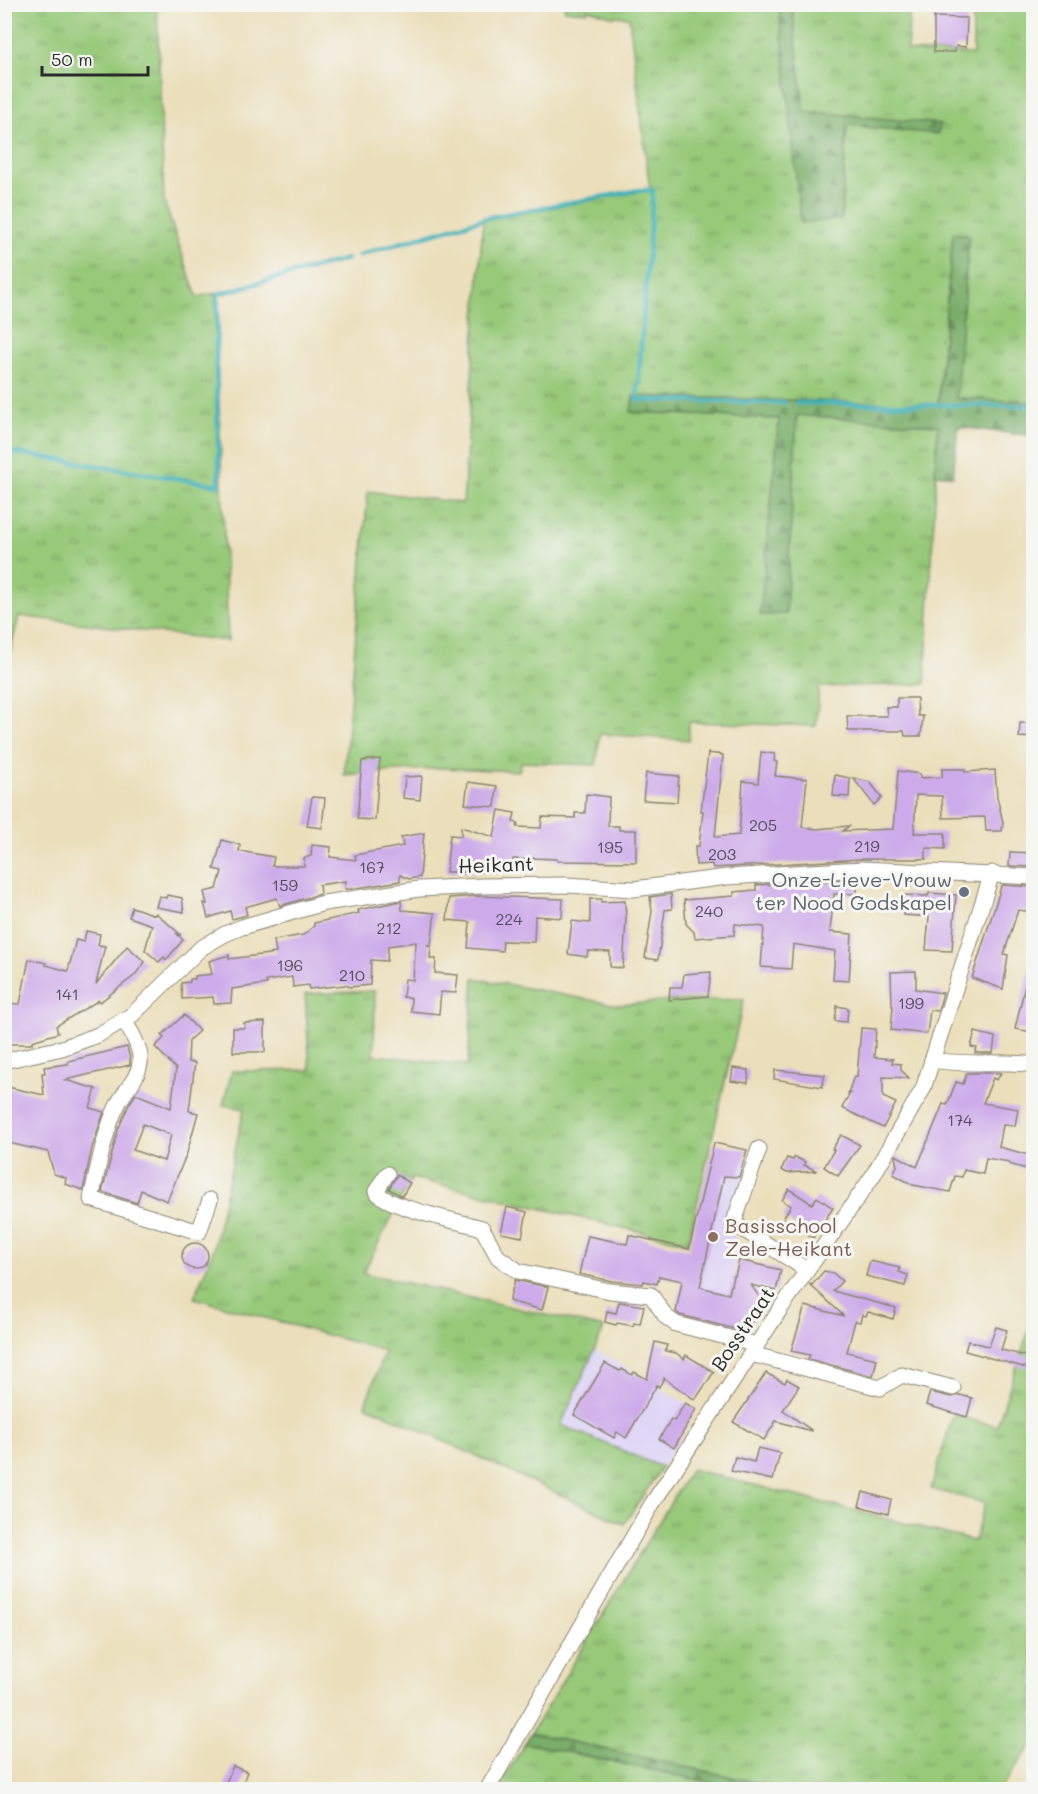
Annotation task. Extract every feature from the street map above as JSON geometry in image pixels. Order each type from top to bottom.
[{"type":"street","name":"Heikant","points":[[4,1061],[63,1048],[98,1035],[132,1015],[201,948],[242,927],[324,903],[419,889],[566,885],[634,889],[727,877],[861,869],[992,873],[1034,877]]},
{"type":"street","name":"Bosstraat","points":[[487,1790],[652,1504],[807,1270],[872,1177],[923,1089],[992,873]]},
{"type":"street","points":[[124,1020],[134,1038],[141,1061],[137,1075],[117,1105],[91,1199],[199,1232],[210,1200]]},
{"type":"street","points":[[932,1060],[950,1063],[976,1061],[1034,1065]]},
{"type":"street","points":[[759,1149],[735,1224],[807,1270]]},
{"type":"street","points":[[387,1174],[376,1191],[378,1195],[398,1206],[482,1228],[498,1257],[518,1271],[610,1291],[651,1295],[666,1317],[676,1324],[880,1388],[902,1375],[953,1388]]},
{"type":"shaded area","name":"Basisschool Zele-Heikant","points":[[714,1143],[747,1150],[745,1158],[749,1159],[728,1230],[740,1244],[733,1282],[776,1291],[742,1333],[675,1317]]},
{"type":"shaded area","points":[[595,1349],[696,1409],[662,1467],[561,1425]]},
{"type":"green space","points":[[5,4],[157,5],[164,202],[197,297],[215,293],[228,641],[19,616],[5,673]]},
{"type":"green space","points":[[564,5],[784,5],[785,7],[779,7],[802,223],[841,218],[847,125],[938,134],[940,124],[804,111],[792,6],[910,5],[907,51],[973,54],[973,7],[1033,8],[1033,402],[955,398],[969,235],[953,234],[938,404],[633,396],[632,412],[779,419],[761,615],[786,614],[797,415],[939,425],[925,684],[819,687],[816,726],[689,722],[689,740],[600,734],[596,765],[521,762],[519,771],[442,768],[344,775],[368,491],[463,503],[483,220],[650,190],[629,17],[611,16],[588,9],[587,12],[565,10]]},
{"type":"green space","points":[[792,6],[804,111],[940,124],[938,134],[847,125],[841,219],[801,223],[779,7]]},
{"type":"green space","points":[[953,233],[969,235],[956,398],[1033,402],[1033,436],[958,427],[953,476],[935,474],[938,425],[797,415],[786,614],[760,615],[779,419],[631,412],[633,396],[938,404]]},
{"type":"green space","points":[[474,978],[617,1005],[744,999],[688,1243],[412,1178],[363,1273],[604,1328],[561,1425],[662,1467],[624,1524],[365,1405],[385,1351],[194,1298],[213,1251],[244,1109],[223,1105],[232,1071],[310,1070],[305,994],[375,991],[374,1055],[468,1065]]},
{"type":"green space","points":[[1033,1317],[1033,1743],[1000,1789],[787,1789],[531,1733],[691,1469],[974,1541],[985,1503],[931,1489],[953,1415],[997,1426]]},
{"type":"green space","points":[[531,1733],[787,1789],[741,1789],[525,1743]]},
{"type":"green space","points":[[525,1743],[741,1789],[497,1790]]},
{"type":"building","points":[[934,17],[967,18],[966,47],[956,46],[955,52],[934,52]]},
{"type":"building","points":[[897,698],[917,698],[918,716],[923,716],[921,736],[905,736],[904,731],[848,731],[847,716],[887,716],[886,707],[897,707]]},
{"type":"building","points":[[1020,723],[1034,723],[1034,738],[1019,737]]},
{"type":"building","points":[[761,752],[775,754],[774,761],[777,762],[775,776],[807,779],[802,827],[816,829],[849,826],[843,831],[893,829],[898,771],[920,774],[920,778],[942,777],[942,769],[965,769],[965,772],[995,770],[997,797],[1003,822],[1002,831],[986,831],[985,817],[943,818],[942,796],[916,795],[914,833],[945,833],[945,849],[926,848],[926,859],[860,859],[713,868],[712,864],[696,865],[695,846],[699,846],[708,753],[723,755],[715,837],[739,835],[743,781],[758,783]]},
{"type":"building","points":[[380,759],[375,820],[357,819],[362,761]]},
{"type":"building","points":[[646,773],[679,776],[677,802],[643,800]]},
{"type":"building","points":[[835,775],[850,778],[849,797],[833,796]]},
{"type":"building","points":[[422,776],[420,800],[403,798],[405,777]]},
{"type":"building","points":[[853,778],[870,782],[882,798],[874,805]]},
{"type":"building","points":[[468,782],[497,786],[495,807],[465,804]]},
{"type":"building","points":[[586,794],[609,797],[608,826],[619,826],[619,830],[636,830],[636,862],[557,861],[557,859],[531,858],[531,860],[513,859],[513,872],[446,872],[450,835],[461,836],[461,827],[494,837],[499,810],[515,813],[513,822],[518,823],[517,827],[541,828],[542,817],[575,818],[575,813],[585,813]]},
{"type":"building","points":[[312,797],[325,798],[322,828],[307,826]]},
{"type":"building","points":[[424,833],[420,877],[409,879],[400,875],[400,881],[351,889],[345,889],[346,881],[319,885],[320,894],[280,906],[277,898],[245,907],[247,915],[232,919],[230,911],[208,918],[204,892],[217,889],[222,871],[214,869],[222,840],[240,845],[239,851],[274,857],[272,866],[304,866],[304,858],[311,856],[312,845],[331,847],[330,857],[356,860],[355,855],[403,846],[401,837]]},
{"type":"building","points":[[1010,852],[1034,853],[1034,867],[1009,866]]},
{"type":"building","points":[[857,879],[857,894],[834,894],[830,932],[852,934],[849,981],[833,980],[835,951],[793,944],[791,969],[761,967],[764,927],[735,924],[734,935],[695,938],[694,932],[686,924],[684,900],[734,896],[734,892],[756,890],[756,885]]},
{"type":"building","points":[[1003,885],[1034,887],[1034,912],[1018,910],[1004,954],[1008,955],[1003,989],[972,978]]},
{"type":"building","points":[[929,893],[956,895],[952,951],[926,950],[929,917],[903,915],[904,895],[928,896]]},
{"type":"building","points":[[671,894],[672,909],[665,910],[658,960],[645,958],[652,911],[650,897]]},
{"type":"building","points":[[167,895],[182,898],[184,912],[156,907],[159,896],[166,898]]},
{"type":"building","points":[[477,896],[563,899],[562,918],[535,916],[534,942],[503,941],[502,951],[468,948],[470,922],[447,920],[449,898]]},
{"type":"building","points":[[590,899],[601,899],[601,902],[625,901],[623,968],[610,967],[610,952],[588,951],[587,957],[568,954],[572,921],[590,923]]},
{"type":"building","points":[[401,901],[402,910],[435,913],[431,945],[427,945],[431,947],[430,959],[436,959],[435,973],[458,975],[456,993],[441,992],[439,1014],[411,1011],[411,998],[403,997],[405,979],[413,980],[416,942],[388,946],[387,961],[371,960],[370,985],[309,989],[308,985],[293,987],[292,977],[266,981],[267,984],[232,989],[231,1003],[214,1004],[213,997],[182,999],[181,983],[190,982],[190,979],[195,979],[195,976],[212,974],[209,961],[229,955],[229,959],[276,953],[274,940],[303,935],[314,926],[314,923],[359,913],[358,910]]},
{"type":"building","points":[[132,907],[155,915],[156,913],[181,935],[177,934],[183,940],[166,960],[164,957],[159,962],[145,950],[152,925],[129,917]]},
{"type":"building","points":[[86,931],[100,934],[98,945],[105,946],[96,984],[127,946],[145,962],[134,976],[100,1002],[99,1000],[56,1026],[58,1033],[32,1041],[32,1044],[4,1044],[4,1003],[20,1004],[29,959],[68,971],[76,940],[84,942]]},
{"type":"building","points":[[1029,969],[1034,970],[1032,1032],[1015,1029]]},
{"type":"building","points":[[916,971],[916,989],[943,993],[938,1011],[930,1010],[927,1034],[891,1030],[893,1006],[891,972]]},
{"type":"building","points":[[711,972],[708,996],[669,1000],[670,987],[682,987],[684,974]]},
{"type":"building","points":[[837,1006],[848,1008],[847,1022],[835,1021]]},
{"type":"building","points":[[184,1015],[199,1031],[189,1040],[188,1062],[195,1063],[189,1111],[198,1113],[187,1153],[167,1201],[141,1190],[137,1203],[102,1192],[118,1130],[136,1094],[171,1108],[176,1069],[155,1047],[164,1038],[162,1035]],"holes":[[[143,1124],[171,1135],[164,1161],[133,1150]]]},
{"type":"building","points":[[265,1022],[265,1052],[233,1052],[233,1028],[245,1028],[244,1023]]},
{"type":"building","points":[[861,1028],[876,1029],[874,1057],[893,1059],[892,1063],[901,1064],[901,1070],[909,1078],[883,1077],[883,1097],[896,1103],[883,1128],[842,1108],[850,1093],[848,1093],[854,1076],[857,1077]]},
{"type":"building","points":[[975,1032],[995,1037],[993,1053],[975,1053],[977,1048],[971,1047]]},
{"type":"building","points":[[127,1047],[130,1065],[65,1080],[96,1089],[90,1108],[104,1112],[92,1148],[83,1190],[65,1184],[66,1178],[54,1174],[48,1152],[4,1142],[4,1099],[7,1087],[44,1095],[42,1073],[45,1073],[44,1067],[68,1064],[68,1061]]},
{"type":"building","points":[[733,1068],[749,1070],[748,1083],[731,1081]]},
{"type":"building","points":[[775,1070],[825,1075],[822,1087],[774,1079]]},
{"type":"building","points":[[967,1073],[1001,1073],[997,1080],[993,1078],[983,1103],[1018,1109],[1015,1126],[1003,1125],[999,1147],[1029,1155],[1026,1169],[1009,1164],[1010,1162],[986,1158],[983,1174],[964,1170],[962,1177],[955,1176],[950,1192],[913,1185],[893,1174],[897,1166],[896,1155],[917,1167],[943,1104],[947,1105],[956,1082],[963,1084]]},
{"type":"building","points":[[841,1135],[860,1145],[838,1176],[824,1167]]},
{"type":"building","points":[[714,1143],[747,1150],[739,1177],[724,1176],[700,1287],[729,1294],[739,1260],[781,1270],[776,1291],[751,1285],[766,1306],[743,1331],[676,1312],[682,1281],[659,1276],[657,1284],[644,1281],[643,1284],[612,1281],[579,1274],[588,1236],[627,1244],[629,1235],[689,1249]]},
{"type":"building","points":[[795,1157],[805,1162],[804,1165],[817,1171],[787,1173],[781,1170],[787,1158],[793,1160]]},
{"type":"building","points":[[397,1175],[410,1183],[402,1196],[389,1189]]},
{"type":"building","points":[[789,1189],[812,1204],[817,1197],[833,1208],[813,1238],[783,1218],[791,1206],[782,1200]]},
{"type":"building","points":[[507,1207],[527,1212],[522,1237],[501,1233]]},
{"type":"building","points":[[195,1243],[204,1247],[208,1256],[204,1265],[195,1269],[186,1265],[182,1256],[186,1247]]},
{"type":"building","points":[[870,1261],[900,1268],[899,1272],[908,1275],[905,1286],[866,1276]]},
{"type":"building","points":[[824,1271],[833,1273],[842,1281],[833,1291],[896,1308],[893,1319],[868,1312],[866,1316],[862,1315],[860,1322],[855,1321],[847,1352],[877,1359],[873,1376],[808,1359],[810,1355],[791,1351],[805,1306],[844,1316],[809,1284],[812,1285]]},
{"type":"building","points":[[515,1280],[548,1287],[542,1310],[509,1301]]},
{"type":"building","points":[[619,1302],[644,1306],[640,1324],[634,1323],[633,1326],[605,1322],[607,1311],[616,1313]]},
{"type":"building","points":[[996,1327],[1007,1330],[1001,1350],[1034,1358],[1034,1370],[965,1351],[968,1341],[989,1346]]},
{"type":"building","points":[[655,1342],[667,1345],[665,1351],[676,1353],[684,1359],[686,1355],[714,1372],[695,1400],[664,1378],[659,1387],[657,1385],[626,1438],[617,1432],[614,1438],[574,1415],[605,1363],[620,1371],[622,1369],[632,1375],[634,1372],[647,1379]]},
{"type":"building","points":[[766,1373],[785,1383],[787,1379],[799,1386],[783,1410],[811,1431],[776,1421],[764,1440],[733,1422]]},
{"type":"building","points":[[930,1392],[951,1397],[960,1395],[972,1398],[967,1417],[926,1405]]},
{"type":"building","points":[[685,1403],[696,1409],[674,1448],[659,1439],[671,1419],[674,1421]]},
{"type":"building","points":[[758,1448],[780,1453],[773,1480],[731,1471],[735,1457],[754,1462]]},
{"type":"building","points":[[863,1492],[891,1500],[888,1514],[859,1506]]},
{"type":"building","points":[[233,1766],[247,1772],[240,1790],[223,1790]]},
{"type":"waterway","points":[[359,255],[490,217],[640,190],[653,190],[637,400],[785,403]]},
{"type":"waterway","points":[[4,451],[219,485],[216,357],[218,294],[347,259]]},
{"type":"waterway","points":[[796,403],[1034,406]]},
{"type":"place","name":"Onze-Lieve-Vrouw ter Nood Godskapel","points":[[964,892]]},
{"type":"place","name":"Basisschool Zele-Heikant","points":[[713,1237]]}]
